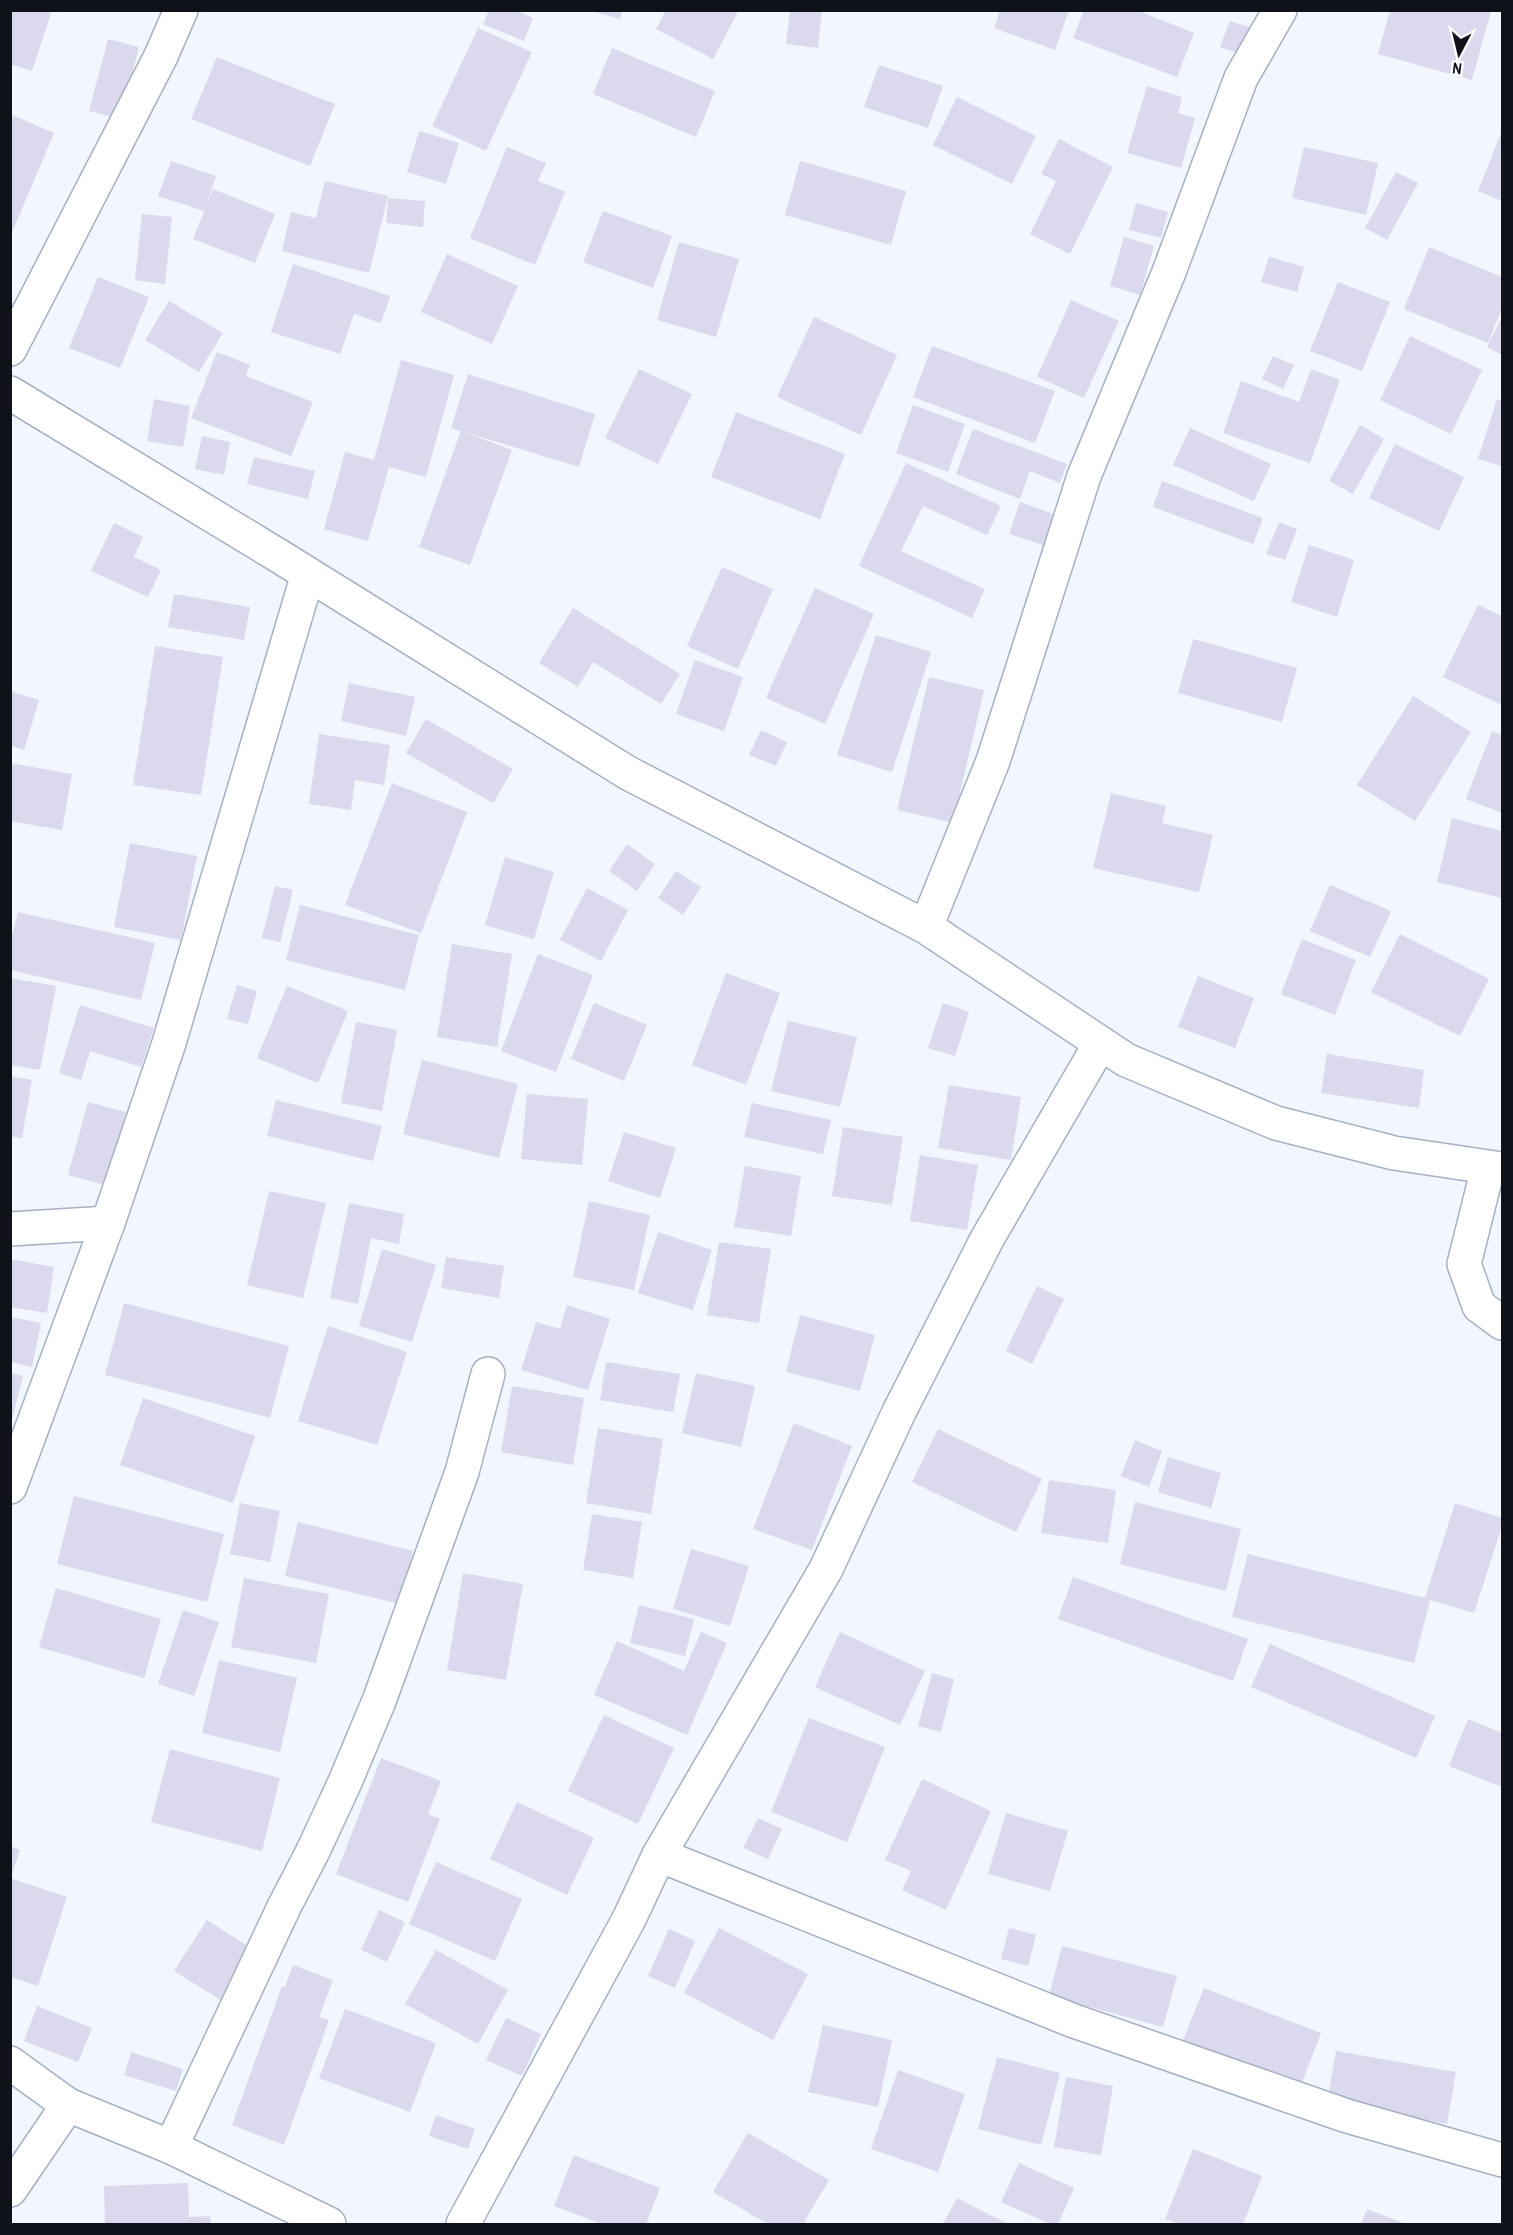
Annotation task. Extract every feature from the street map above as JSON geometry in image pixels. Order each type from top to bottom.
[{"type":"street","points":[[10,349],[161,56],[181,10]]},
{"type":"street","points":[[926,927],[993,761],[1084,476],[1169,272],[1241,78],[1280,10]]},
{"type":"street","points":[[10,393],[309,574],[628,773],[926,927],[1126,1060],[1276,1123],[1394,1153],[1496,1168],[1464,1264],[1479,1306],[1503,1323]]},
{"type":"street","points":[[10,1487],[108,1223],[169,1043],[309,574]]},
{"type":"street","points":[[463,2224],[629,1919],[659,1855],[826,1569],[899,1412],[987,1239],[1100,1044]]},
{"type":"street","points":[[10,1229],[108,1223]]},
{"type":"street","points":[[171,2147],[284,1907],[313,1851],[375,1711],[462,1472],[488,1374]]},
{"type":"street","points":[[659,1855],[1074,2021],[1347,2116],[1503,2160]]},
{"type":"street","points":[[10,2063],[68,2105],[171,2147],[329,2224]]},
{"type":"street","points":[[10,2190],[68,2105]]},
{"type":"building","points":[[10,10],[52,10],[32,71],[10,64]]},
{"type":"building","points":[[489,10],[515,10],[533,18],[524,41],[483,24]]},
{"type":"building","points":[[588,10],[622,10],[620,19]]},
{"type":"building","points":[[666,10],[739,10],[713,59],[656,29]]},
{"type":"building","points":[[790,10],[822,10],[818,48],[786,44]]},
{"type":"building","points":[[1000,10],[1069,10],[1055,50],[994,28]]},
{"type":"building","points":[[1084,10],[1136,10],[1194,33],[1177,77],[1073,38]]},
{"type":"building","points":[[1390,10],[1491,11],[1472,80],[1378,54]]},
{"type":"building","points":[[1230,21],[1261,31],[1252,58],[1220,47]]},
{"type":"building","points":[[478,28],[532,52],[486,151],[432,126]]},
{"type":"building","points":[[108,39],[139,47],[120,119],[89,111]]},
{"type":"building","points":[[612,48],[715,91],[696,137],[593,94]]},
{"type":"building","points":[[217,57],[335,104],[310,166],[191,119]]},
{"type":"building","points":[[879,65],[943,86],[928,128],[864,107]]},
{"type":"building","points":[[1147,86],[1182,97],[1178,113],[1195,118],[1181,168],[1127,153]]},
{"type":"building","points":[[957,97],[1036,136],[1012,184],[933,145]]},
{"type":"building","points":[[10,114],[54,133],[11,235],[10,235]]},
{"type":"building","points":[[419,131],[459,143],[446,184],[407,172]]},
{"type":"building","points":[[1502,134],[1502,201],[1478,191]]},
{"type":"building","points":[[1059,139],[1113,167],[1070,254],[1030,234],[1056,181],[1041,174]]},
{"type":"building","points":[[507,147],[546,163],[538,181],[565,192],[535,265],[470,238]]},
{"type":"building","points":[[1304,147],[1378,163],[1366,215],[1292,198]]},
{"type":"building","points":[[171,161],[216,176],[206,206],[213,189],[275,214],[255,263],[193,239],[204,211],[158,196]]},
{"type":"building","points":[[800,161],[906,191],[891,245],[785,215]]},
{"type":"building","points":[[1396,172],[1418,183],[1387,240],[1365,228]]},
{"type":"building","points":[[325,181],[388,196],[369,273],[282,251],[291,212],[316,218]]},
{"type":"building","points":[[388,198],[425,201],[423,227],[386,223]]},
{"type":"building","points":[[1136,203],[1168,212],[1161,238],[1129,230]]},
{"type":"building","points":[[603,211],[672,236],[653,288],[583,262]]},
{"type":"building","points":[[142,214],[172,217],[165,284],[135,280]]},
{"type":"building","points":[[1124,237],[1154,246],[1140,295],[1110,286]]},
{"type":"building","points":[[679,242],[739,259],[716,337],[657,320]]},
{"type":"building","points":[[1429,247],[1502,277],[1502,308],[1488,343],[1404,309]]},
{"type":"building","points":[[447,254],[518,286],[492,344],[421,312]]},
{"type":"building","points":[[1269,257],[1304,267],[1297,292],[1261,282]]},
{"type":"building","points":[[293,264],[390,296],[381,323],[354,314],[340,354],[271,332]]},
{"type":"building","points":[[98,277],[149,297],[120,368],[69,348]]},
{"type":"building","points":[[1338,282],[1390,302],[1362,371],[1310,351]]},
{"type":"building","points":[[1071,300],[1119,321],[1084,398],[1037,377]]},
{"type":"building","points":[[169,301],[223,333],[199,372],[145,340]]},
{"type":"building","points":[[814,317],[897,355],[861,435],[777,397]]},
{"type":"building","points":[[1502,317],[1502,355],[1487,347]]},
{"type":"building","points":[[1410,336],[1482,370],[1451,434],[1380,400]]},
{"type":"building","points":[[932,346],[1055,391],[1035,443],[913,397]]},
{"type":"building","points":[[217,352],[250,365],[246,376],[313,402],[291,456],[191,418]]},
{"type":"building","points":[[1273,356],[1294,365],[1283,389],[1262,379]]},
{"type":"building","points":[[401,360],[454,375],[426,477],[389,467],[368,541],[324,529],[345,452],[374,460]]},
{"type":"building","points":[[639,369],[692,394],[658,464],[605,438]]},
{"type":"building","points":[[1311,369],[1340,380],[1310,463],[1223,433],[1241,381],[1299,402]]},
{"type":"building","points":[[468,374],[595,414],[579,467],[451,428]]},
{"type":"building","points":[[154,399],[190,406],[183,447],[147,441]]},
{"type":"building","points":[[1497,399],[1502,401],[1502,466],[1478,459]]},
{"type":"building","points":[[913,405],[965,424],[948,472],[896,453]]},
{"type":"building","points":[[736,412],[845,454],[820,519],[711,477]]},
{"type":"building","points":[[1360,425],[1384,439],[1353,494],[1329,481]]},
{"type":"building","points":[[1190,428],[1271,464],[1254,501],[1173,465]]},
{"type":"building","points":[[973,429],[1067,464],[1060,483],[1030,471],[1020,499],[956,474]]},
{"type":"building","points":[[461,431],[512,450],[470,565],[419,547]]},
{"type":"building","points":[[202,436],[230,442],[224,475],[195,469]]},
{"type":"building","points":[[1395,444],[1464,477],[1439,531],[1369,498]]},
{"type":"building","points":[[254,457],[315,471],[308,499],[247,484]]},
{"type":"building","points":[[906,463],[1001,506],[987,535],[923,506],[901,551],[985,589],[972,618],[859,566]]},
{"type":"building","points":[[1162,481],[1263,518],[1253,544],[1153,507]]},
{"type":"building","points":[[1020,502],[1056,515],[1046,546],[1009,534]]},
{"type":"building","points":[[1279,522],[1297,529],[1285,560],[1266,554]]},
{"type":"building","points":[[114,523],[143,537],[134,557],[161,570],[148,597],[91,571]]},
{"type":"building","points":[[1309,545],[1354,560],[1337,617],[1291,602]]},
{"type":"building","points":[[722,567],[773,589],[738,669],[687,646]]},
{"type":"building","points":[[815,588],[874,614],[825,724],[766,698]]},
{"type":"building","points":[[174,594],[250,607],[244,640],[168,627]]},
{"type":"building","points":[[1478,605],[1502,616],[1502,705],[1443,677]]},
{"type":"building","points":[[573,608],[680,674],[661,704],[593,662],[578,687],[539,663]]},
{"type":"building","points":[[876,635],[931,652],[892,772],[837,755]]},
{"type":"building","points":[[1193,639],[1297,668],[1282,722],[1178,693]]},
{"type":"building","points":[[155,646],[223,657],[201,795],[133,785]]},
{"type":"building","points":[[695,660],[743,677],[724,731],[676,714]]},
{"type":"building","points":[[929,677],[984,690],[953,823],[897,810]]},
{"type":"building","points":[[349,683],[415,697],[406,736],[341,721]]},
{"type":"building","points":[[10,691],[39,700],[24,750],[10,746]]},
{"type":"building","points":[[1413,696],[1471,732],[1415,821],[1357,785]]},
{"type":"building","points":[[426,719],[513,769],[493,803],[406,753]]},
{"type":"building","points":[[761,730],[787,742],[776,766],[749,755]]},
{"type":"building","points":[[1492,731],[1502,735],[1502,813],[1466,799]]},
{"type":"building","points":[[319,734],[390,745],[384,785],[355,780],[351,810],[309,804]]},
{"type":"building","points":[[10,763],[72,774],[62,830],[10,821]]},
{"type":"building","points":[[392,783],[467,812],[421,933],[345,905]]},
{"type":"building","points":[[1111,793],[1166,806],[1162,823],[1213,835],[1199,892],[1093,868]]},
{"type":"building","points":[[1452,818],[1502,831],[1502,898],[1437,882]]},
{"type":"building","points":[[130,843],[197,856],[181,940],[114,927]]},
{"type":"building","points":[[627,844],[655,864],[637,891],[609,871]]},
{"type":"building","points":[[505,857],[554,872],[534,939],[485,925]]},
{"type":"building","points":[[676,871],[701,887],[683,915],[658,898]]},
{"type":"building","points":[[1330,885],[1391,911],[1370,957],[1310,931]]},
{"type":"building","points":[[275,886],[293,890],[280,942],[262,938]]},
{"type":"building","points":[[587,888],[628,910],[601,961],[560,940]]},
{"type":"building","points":[[300,905],[419,935],[405,990],[286,960]]},
{"type":"building","points":[[18,912],[155,943],[141,1000],[10,970],[10,943]]},
{"type":"building","points":[[1400,934],[1489,979],[1460,1036],[1371,992]]},
{"type":"building","points":[[1302,939],[1356,960],[1335,1015],[1281,994]]},
{"type":"building","points":[[452,944],[512,954],[497,1047],[437,1037]]},
{"type":"building","points":[[538,954],[593,975],[556,1072],[501,1051]]},
{"type":"building","points":[[726,973],[780,993],[746,1085],[692,1065]]},
{"type":"building","points":[[1198,976],[1254,998],[1235,1048],[1178,1027]]},
{"type":"building","points":[[10,978],[56,986],[40,1070],[10,1065]]},
{"type":"building","points":[[237,985],[257,991],[248,1024],[227,1019]]},
{"type":"building","points":[[287,986],[348,1011],[318,1083],[257,1058]]},
{"type":"building","points":[[594,1003],[647,1025],[624,1081],[571,1059]]},
{"type":"building","points":[[943,1003],[969,1012],[955,1056],[928,1048]]},
{"type":"building","points":[[80,1005],[154,1028],[141,1067],[90,1051],[81,1080],[59,1073]]},
{"type":"building","points":[[788,1021],[857,1037],[840,1107],[771,1091]]},
{"type":"building","points":[[356,1022],[397,1030],[382,1111],[341,1103]]},
{"type":"building","points":[[1327,1054],[1424,1070],[1419,1108],[1321,1093]]},
{"type":"building","points":[[422,1060],[518,1084],[499,1158],[403,1134]]},
{"type":"building","points":[[10,1076],[32,1080],[22,1138],[10,1136]]},
{"type":"building","points":[[949,1085],[1021,1097],[1011,1160],[938,1148]]},
{"type":"building","points":[[527,1094],[588,1099],[582,1165],[521,1159]]},
{"type":"building","points":[[276,1100],[382,1126],[373,1161],[267,1136]]},
{"type":"building","points":[[88,1102],[126,1112],[106,1185],[68,1175]]},
{"type":"building","points":[[752,1103],[831,1120],[823,1154],[744,1137]]},
{"type":"building","points":[[843,1127],[903,1137],[892,1205],[832,1196]]},
{"type":"building","points":[[624,1132],[676,1148],[660,1198],[608,1181]]},
{"type":"building","points":[[920,1155],[978,1165],[967,1230],[910,1221]]},
{"type":"building","points":[[745,1166],[801,1176],[791,1236],[734,1227]]},
{"type":"building","points":[[269,1191],[326,1203],[303,1298],[247,1285]]},
{"type":"building","points":[[589,1201],[650,1215],[634,1290],[573,1277]]},
{"type":"building","points":[[349,1203],[404,1214],[399,1244],[371,1238],[358,1304],[330,1298]]},
{"type":"building","points":[[658,1232],[712,1250],[693,1310],[638,1293]]},
{"type":"building","points":[[719,1242],[771,1249],[759,1323],[707,1315]]},
{"type":"building","points":[[382,1249],[436,1265],[412,1342],[359,1326]]},
{"type":"building","points":[[446,1257],[504,1266],[499,1298],[441,1288]]},
{"type":"building","points":[[10,1259],[54,1267],[47,1313],[10,1307]]},
{"type":"building","points":[[1037,1286],[1064,1299],[1032,1364],[1006,1351]]},
{"type":"building","points":[[124,1303],[289,1346],[270,1418],[105,1375]]},
{"type":"building","points":[[567,1305],[610,1319],[588,1390],[521,1370],[536,1322],[560,1329]]},
{"type":"building","points":[[800,1315],[875,1335],[860,1391],[786,1372]]},
{"type":"building","points":[[10,1317],[41,1323],[32,1367],[10,1362]]},
{"type":"building","points":[[328,1326],[407,1352],[377,1445],[298,1421]]},
{"type":"building","points":[[606,1362],[680,1374],[673,1412],[600,1400]]},
{"type":"building","points":[[10,1373],[23,1376],[11,1423],[10,1422]]},
{"type":"building","points":[[696,1373],[755,1386],[741,1447],[682,1433]]},
{"type":"building","points":[[512,1386],[584,1398],[573,1465],[501,1452]]},
{"type":"building","points":[[143,1398],[255,1436],[233,1503],[120,1465]]},
{"type":"building","points":[[794,1423],[852,1446],[812,1550],[753,1529]]},
{"type":"building","points":[[598,1428],[663,1439],[651,1514],[586,1503]]},
{"type":"building","points":[[938,1429],[1042,1479],[1016,1532],[912,1482]]},
{"type":"building","points":[[1135,1440],[1162,1451],[1149,1487],[1121,1476]]},
{"type":"building","points":[[1168,1457],[1221,1473],[1211,1508],[1158,1492]]},
{"type":"building","points":[[1049,1480],[1116,1490],[1108,1543],[1041,1533]]},
{"type":"building","points":[[74,1496],[224,1534],[207,1602],[57,1564]]},
{"type":"building","points":[[1135,1502],[1241,1529],[1226,1591],[1120,1564]]},
{"type":"building","points":[[240,1503],[280,1511],[270,1562],[230,1554]]},
{"type":"building","points":[[1455,1503],[1502,1518],[1502,1526],[1474,1613],[1430,1600],[1414,1663],[1232,1617],[1248,1554],[1425,1598]]},
{"type":"building","points":[[592,1514],[642,1522],[633,1578],[583,1570]]},
{"type":"building","points":[[298,1522],[413,1551],[400,1604],[285,1576]]},
{"type":"building","points":[[691,1549],[749,1566],[730,1626],[673,1609]]},
{"type":"building","points":[[463,1573],[523,1584],[506,1680],[447,1670]]},
{"type":"building","points":[[1073,1577],[1248,1639],[1233,1681],[1058,1619]]},
{"type":"building","points":[[244,1578],[329,1594],[316,1663],[231,1647]]},
{"type":"building","points":[[56,1588],[161,1619],[144,1678],[39,1647]]},
{"type":"building","points":[[639,1605],[694,1619],[685,1656],[630,1643]]},
{"type":"building","points":[[183,1610],[219,1622],[194,1696],[158,1684]]},
{"type":"building","points":[[701,1632],[727,1643],[687,1735],[594,1695],[617,1641],[684,1671]]},
{"type":"building","points":[[840,1632],[925,1671],[900,1725],[815,1687]]},
{"type":"building","points":[[1270,1644],[1435,1716],[1416,1758],[1251,1687]]},
{"type":"building","points":[[219,1660],[297,1678],[280,1752],[202,1733]]},
{"type":"building","points":[[932,1673],[954,1679],[941,1732],[918,1726]]},
{"type":"building","points":[[604,1715],[674,1748],[638,1824],[568,1791]]},
{"type":"building","points":[[809,1718],[885,1747],[847,1842],[771,1812]]},
{"type":"building","points":[[1468,1719],[1502,1733],[1502,1787],[1449,1766]]},
{"type":"building","points":[[170,1749],[280,1778],[262,1851],[151,1822]]},
{"type":"building","points":[[381,1758],[441,1781],[428,1814],[440,1819],[408,1902],[336,1874]]},
{"type":"building","points":[[922,1779],[991,1811],[946,1910],[902,1890],[911,1871],[885,1860]]},
{"type":"building","points":[[517,1802],[594,1838],[567,1895],[490,1859]]},
{"type":"building","points":[[1006,1813],[1068,1831],[1050,1891],[988,1874]]},
{"type":"building","points":[[758,1818],[782,1829],[768,1859],[743,1848]]},
{"type":"building","points":[[10,1846],[20,1850],[11,1877],[10,1877]]},
{"type":"building","points":[[436,1862],[522,1899],[495,1961],[409,1924]]},
{"type":"building","points":[[10,1878],[67,1897],[38,1986],[10,1977]]},
{"type":"building","points":[[379,1910],[405,1922],[387,1962],[361,1950]]},
{"type":"building","points":[[207,1920],[260,1954],[227,2004],[174,1971]]},
{"type":"building","points":[[719,1928],[808,1974],[773,2040],[684,1993]]},
{"type":"building","points":[[1009,1928],[1036,1935],[1028,1966],[1001,1959]]},
{"type":"building","points":[[669,1929],[695,1941],[675,1988],[648,1976]]},
{"type":"building","points":[[1062,1946],[1177,1976],[1163,2027],[1049,1996]]},
{"type":"building","points":[[436,1950],[508,1990],[478,2044],[405,2004]]},
{"type":"building","points":[[293,1965],[333,1980],[319,2017],[329,2020],[284,2145],[232,2125],[282,1986],[285,1987]]},
{"type":"building","points":[[1204,1988],[1321,2033],[1301,2085],[1183,2040]]},
{"type":"building","points":[[37,2006],[92,2028],[78,2062],[24,2041]]},
{"type":"building","points":[[345,2009],[436,2043],[410,2112],[319,2078]]},
{"type":"building","points":[[506,2018],[541,2034],[522,2076],[486,2060]]},
{"type":"building","points":[[823,2025],[892,2040],[878,2107],[808,2092]]},
{"type":"building","points":[[1336,2051],[1456,2072],[1447,2124],[1327,2103]]},
{"type":"building","points":[[131,2052],[183,2069],[176,2091],[124,2075]]},
{"type":"building","points":[[997,2057],[1060,2073],[1041,2145],[978,2129]]},
{"type":"building","points":[[898,2070],[965,2094],[938,2172],[871,2149]]},
{"type":"building","points":[[1066,2077],[1113,2086],[1101,2155],[1054,2147]]},
{"type":"building","points":[[436,2115],[475,2129],[468,2149],[429,2136]]},
{"type":"building","points":[[748,2133],[829,2180],[803,2224],[768,2224],[713,2192]]},
{"type":"building","points":[[1193,2149],[1262,2176],[1243,2224],[1180,2224],[1165,2219]]},
{"type":"building","points":[[574,2155],[660,2188],[646,2224],[602,2224],[554,2206]]},
{"type":"building","points":[[1019,2163],[1074,2188],[1058,2224],[1050,2224],[1001,2202]]},
{"type":"building","points":[[188,2183],[189,2217],[210,2216],[211,2224],[105,2224],[104,2186]]},
{"type":"building","points":[[957,2198],[1008,2224],[943,2224]]},
{"type":"building","points":[[1367,2209],[1406,2224],[1361,2224]]}]
